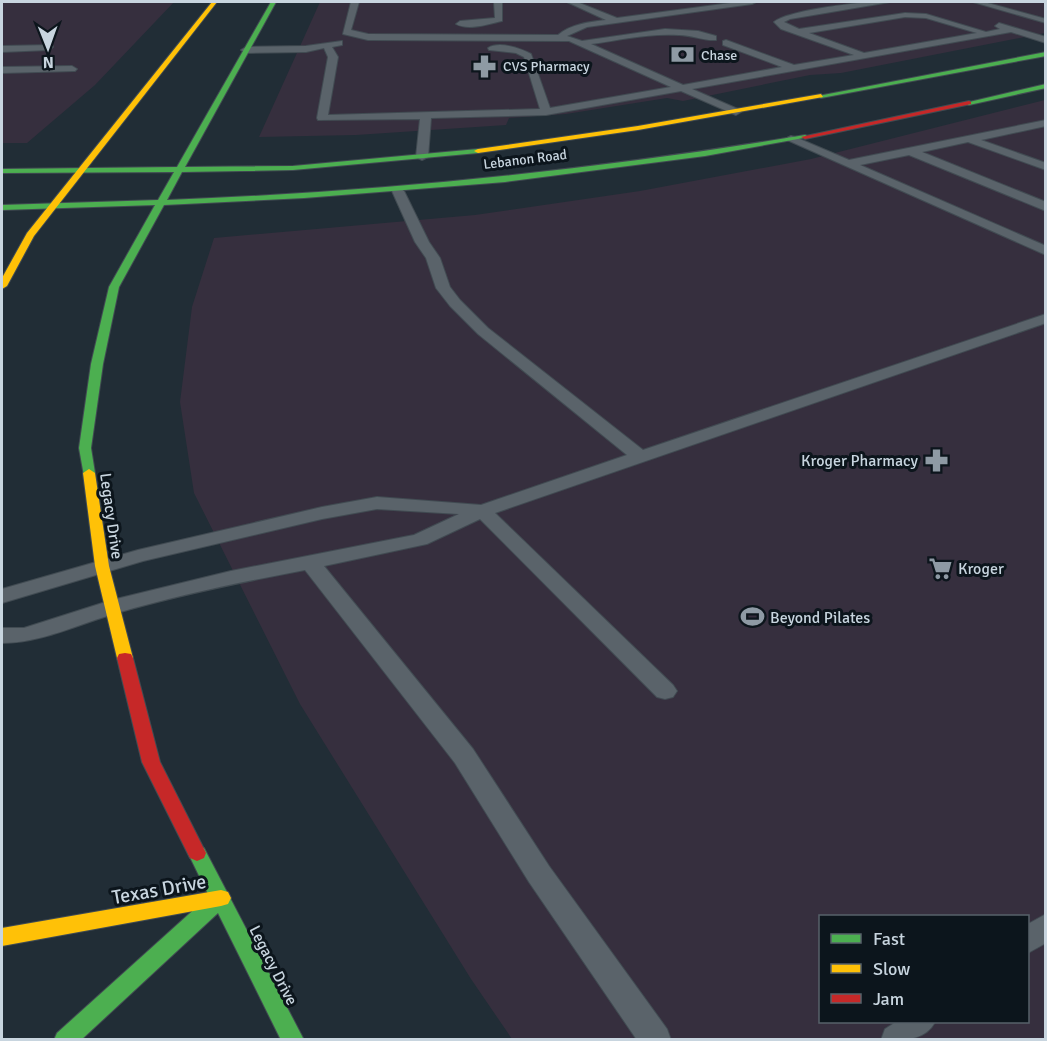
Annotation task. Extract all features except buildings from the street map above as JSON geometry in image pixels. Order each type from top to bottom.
[{"type":"main road","points":[[2,286],[30,235],[79,170],[214,2]]},
{"type":"main road","name":"Legacy Drive","points":[[273,2],[114,288],[97,364],[85,448],[102,566],[151,762],[293,1040]]},
{"type":"main road","name":"Lebanon Road","points":[[2,171],[178,171],[333,165],[490,151],[638,130],[924,79],[1046,54]]},
{"type":"main road","name":"Lebanon Road","points":[[2,207],[159,205],[398,191],[597,168],[791,139],[1046,86]]},
{"type":"main road","points":[[736,112],[754,121]]},
{"type":"main road","points":[[773,130],[791,139]]},
{"type":"main road","name":"Texas Drive","points":[[2,937],[221,898]]},
{"type":"main road","name":"Texas Drive","points":[[65,1040],[221,898]]},
{"type":"lane","points":[[355,2],[346,32],[358,36],[560,38],[583,43],[736,112]]},
{"type":"lane","points":[[450,24],[494,22],[499,19],[498,2]]},
{"type":"lane","points":[[571,2],[616,21]]},
{"type":"lane","points":[[560,38],[568,31],[579,27],[752,2]]},
{"type":"lane","points":[[863,55],[784,27],[778,22],[788,17],[886,2]]},
{"type":"lane","points":[[977,2],[1045,21]]},
{"type":"lane","points":[[798,32],[911,15],[926,16],[988,33]]},
{"type":"lane","points":[[327,46],[333,57],[322,118],[546,112],[1045,21]]},
{"type":"lane","points":[[993,24],[1046,40]]},
{"type":"lane","points":[[346,26],[358,25]]},
{"type":"lane","points":[[583,43],[632,35],[680,32],[700,33],[713,38]]},
{"type":"lane","points":[[246,50],[306,49],[327,46],[358,36]]},
{"type":"lane","points":[[383,38],[389,46],[404,48]]},
{"type":"lane","points":[[726,43],[792,68]]},
{"type":"lane","points":[[2,49],[49,47]]},
{"type":"lane","points":[[482,48],[518,50],[528,56],[546,112]]},
{"type":"lane","points":[[2,70],[72,69]]},
{"type":"lane","points":[[422,157],[426,116]]},
{"type":"lane","points":[[849,164],[1046,123]]},
{"type":"lane","points":[[791,139],[1046,251]]},
{"type":"lane","points":[[969,139],[1046,167]]},
{"type":"lane","points":[[910,151],[1046,207]]},
{"type":"lane","points":[[398,191],[422,242],[433,258],[443,288],[455,303],[483,331],[640,457]]},
{"type":"lane","points":[[2,636],[25,635],[112,607],[224,579],[420,540],[482,511],[1046,318]]},
{"type":"lane","points":[[2,596],[102,566],[270,524],[377,503],[482,511],[665,691]]},
{"type":"lane","points":[[309,561],[464,756],[539,874],[656,1040]]},
{"type":"lane","points":[[1029,939],[1046,926]]},
{"type":"lane","points":[[896,1040],[919,1023]]},
{"type":"shaded area","points":[[2,2],[174,2],[95,85],[27,143],[2,143]]},
{"type":"shaded area","points":[[320,2],[1045,2],[1045,33],[841,73],[810,75],[683,101],[667,98],[566,114],[509,118],[506,125],[356,135],[259,137]]},
{"type":"shaded area","points":[[1045,100],[1045,1039],[512,1039],[471,979],[300,704],[194,493],[180,402],[192,307],[214,238],[475,215],[640,191],[811,159]]},
{"type":"traffic: fast","points":[[89,473],[85,448],[97,364],[114,287],[273,2]]},
{"type":"traffic: fast","points":[[821,96],[1046,54]]},
{"type":"traffic: fast","points":[[969,103],[1046,86]]},
{"type":"traffic: fast","points":[[2,207],[204,201],[405,188],[606,168],[805,137]]},
{"type":"traffic: fast","points":[[2,171],[293,168],[478,151]]},
{"type":"traffic: fast","points":[[197,853],[293,1040]]},
{"type":"traffic: fast","points":[[65,1040],[221,898]]},
{"type":"traffic: slow","points":[[2,286],[30,235],[214,2]]},
{"type":"traffic: slow","points":[[478,151],[638,128],[821,96]]},
{"type":"traffic: slow","points":[[89,473],[102,566],[125,658]]},
{"type":"traffic: slow","points":[[2,937],[221,898]]},
{"type":"traffic: jam","points":[[805,137],[969,103]]},
{"type":"traffic: jam","points":[[125,658],[151,762],[197,853]]},
{"type":"place","name":"Chase","points":[[683,55]]},
{"type":"place","name":"CVS Pharmacy","points":[[485,66]]},
{"type":"place","name":"Kroger Pharmacy","points":[[936,460]]},
{"type":"place","name":"Kroger","points":[[940,568]]},
{"type":"place","name":"Beyond Pilates","points":[[752,617]]}]
